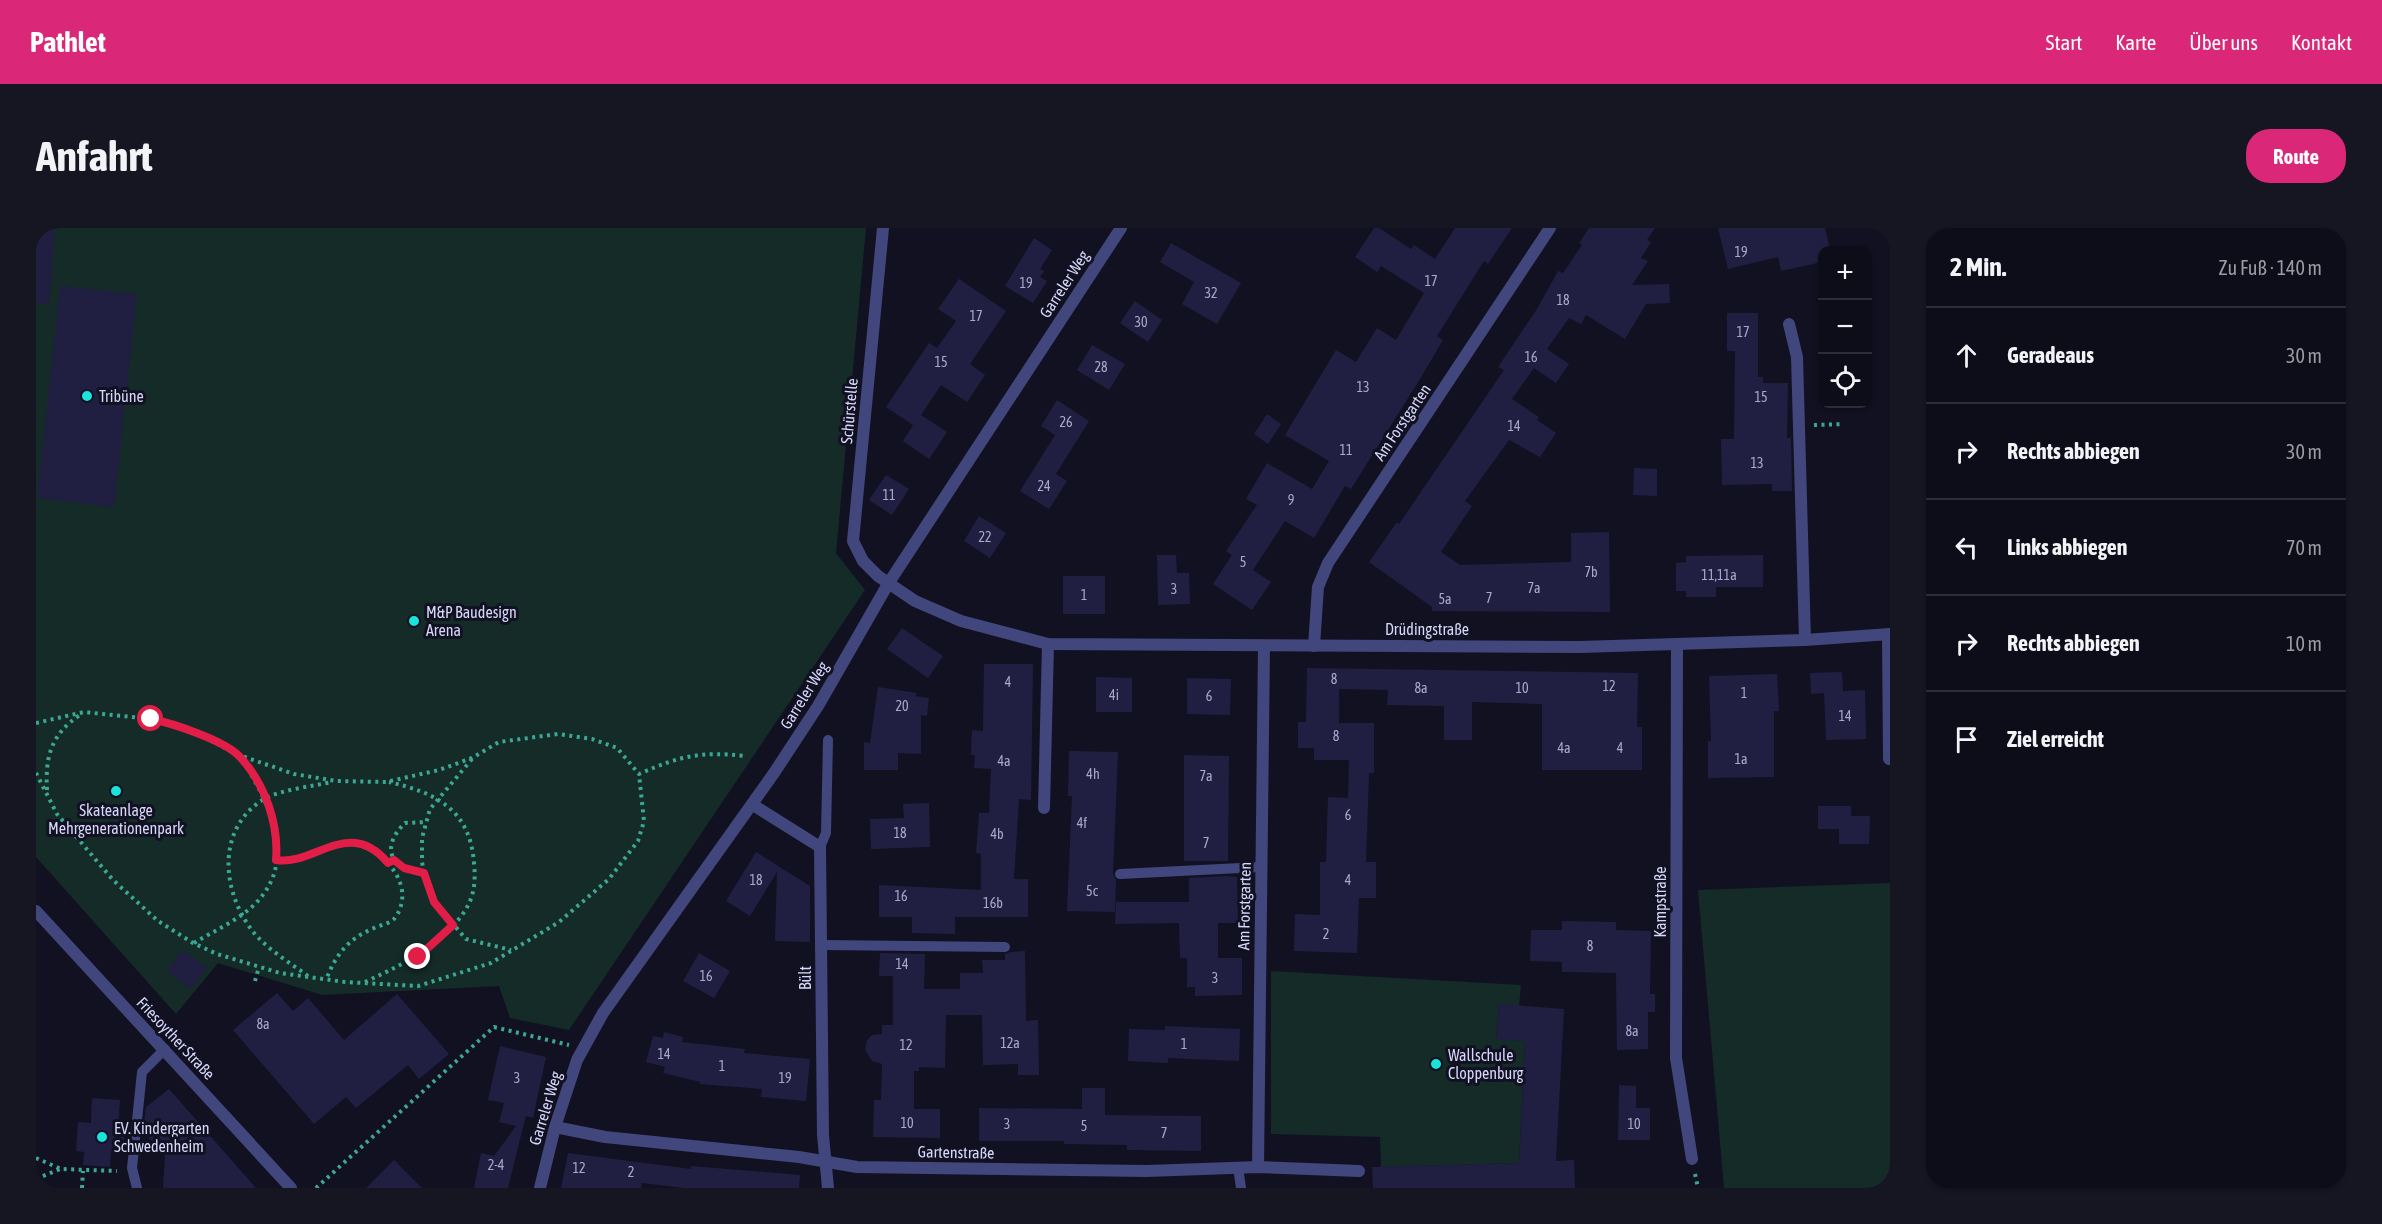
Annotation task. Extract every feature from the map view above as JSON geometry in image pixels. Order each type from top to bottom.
[{"type":"street","name":"Schürstelle","points":[[883,228],[853,541],[863,561],[888,584]]},
{"type":"street","name":"Garreler Weg","points":[[540,1188],[555,1127],[583,1049],[603,1013],[753,805],[818,706],[888,584],[1121,228]]},
{"type":"street","name":"Am Forstgarten","points":[[1314,646],[1318,587],[1328,563],[1550,228]]},
{"type":"street","points":[[1789,324],[1797,357],[1805,640]]},
{"type":"street","name":"Drüdingstraße","points":[[888,584],[915,601],[961,621],[1048,644],[1580,647],[1805,640],[1889,634],[1889,759]]},
{"type":"street","points":[[1044,808],[1048,644]]},
{"type":"street","name":"Kampstraße","points":[[1677,644],[1676,1058],[1692,1159]]},
{"type":"street","name":"Am Forstgarten","points":[[1258,1167],[1264,647]]},
{"type":"street","points":[[753,805],[820,847]]},
{"type":"street","name":"Bült","points":[[820,847],[825,1163],[828,1188]]},
{"type":"street","name":"Friesoyther Straße","points":[[36,911],[291,1188]]},
{"type":"street","name":"Gartenstraße","points":[[555,1127],[605,1137],[799,1157],[857,1167],[1147,1171],[1258,1167],[1359,1171]]},
{"type":"lane","points":[[820,847],[826,833],[828,740]]},
{"type":"lane","points":[[1120,874],[1261,867]]},
{"type":"lane","points":[[821,945],[1005,947]]},
{"type":"lane","points":[[137,1188],[132,1168],[142,1072],[165,1049]]},
{"type":"lane","points":[[1238,1167],[1241,1188]]},
{"type":"path","points":[[1798,425],[1844,424]]},
{"type":"path","points":[[47,794],[45,769],[54,741],[63,726],[84,712]]},
{"type":"path","points":[[36,723],[84,712],[141,717],[180,725],[239,755],[294,774],[336,781],[386,782],[414,788],[438,798],[461,819],[472,840],[476,881],[473,895],[453,925],[418,957],[363,983]]},
{"type":"path","points":[[36,773],[57,814],[113,880],[158,921],[193,943],[217,954],[259,967],[326,980],[363,983],[418,986],[491,963],[559,922],[609,879],[638,841],[644,821],[639,774],[617,748],[592,739],[558,734],[499,742],[472,758],[439,770],[386,782]]},
{"type":"path","points":[[639,774],[672,759],[712,752],[745,756]]},
{"type":"path","points":[[193,943],[255,904],[267,889],[276,860],[277,842],[266,798],[239,755]]},
{"type":"path","points":[[472,758],[430,810],[422,838],[424,873],[434,902],[466,939],[512,950]]},
{"type":"path","points":[[308,977],[252,931],[242,914],[228,877],[228,854],[232,836],[242,817],[266,798],[336,781]]},
{"type":"path","points":[[424,873],[404,868],[394,860],[391,843],[399,829],[413,821],[427,822]]},
{"type":"path","points":[[276,860],[297,860],[334,843],[352,843],[372,848],[388,863],[398,878],[402,898],[397,916],[390,923],[352,939],[335,957],[326,980]]},
{"type":"path","points":[[388,863],[394,860]]},
{"type":"path","points":[[255,981],[259,967]]},
{"type":"path","points":[[316,1188],[494,1027],[583,1049]]},
{"type":"path","points":[[36,1158],[61,1169],[109,1173],[132,1168]]},
{"type":"path","points":[[36,1179],[61,1169]]},
{"type":"path","points":[[82,1188],[83,1171]]},
{"type":"green space","name":"M&P Baudesign Arena","points":[[36,228],[866,228],[836,553],[865,590],[569,1030],[510,1018],[499,986],[322,995],[218,963],[176,1014],[36,857]]},
{"type":"green space","points":[[1890,883],[1890,1188],[1724,1188],[1698,890]]},
{"type":"green space","name":"Wallschule Cloppenburg","points":[[1271,971],[1521,985],[1519,1006],[1499,1005],[1496,1038],[1525,1041],[1519,1163],[1381,1167],[1380,1137],[1271,1134]]},
{"type":"building","points":[[36,228],[55,228],[49,304],[36,303]]},
{"type":"building","points":[[1374,228],[1379,228],[1411,249],[1414,245],[1435,259],[1455,228],[1512,228],[1488,264],[1484,261],[1437,336],[1443,340],[1420,379],[1351,489],[1345,486],[1314,538],[1285,521],[1253,570],[1271,582],[1252,610],[1213,584],[1232,555],[1226,551],[1257,505],[1246,499],[1267,463],[1312,489],[1329,461],[1285,435],[1336,350],[1356,362],[1377,328],[1396,340],[1424,293],[1381,266],[1377,272],[1355,257]]},
{"type":"building","points":[[1589,228],[1655,228],[1647,240],[1651,242],[1641,258],[1648,261],[1632,285],[1669,284],[1670,303],[1646,304],[1625,339],[1586,315],[1581,324],[1569,318],[1547,349],[1569,364],[1556,383],[1534,368],[1512,399],[1539,417],[1537,420],[1556,433],[1540,457],[1509,440],[1465,501],[1472,506],[1441,552],[1460,565],[1571,562],[1571,533],[1609,532],[1610,612],[1432,611],[1432,607],[1369,562],[1397,522],[1399,524],[1504,370],[1498,367],[1537,309],[1558,271],[1563,273],[1582,245],[1579,243]]},
{"type":"building","points":[[1718,228],[1825,228],[1829,246],[1818,246],[1818,263],[1781,271],[1778,257],[1728,269]]},
{"type":"building","points":[[1034,238],[1052,250],[1040,269],[1044,271],[1040,277],[1047,281],[1033,303],[1005,286]]},
{"type":"building","points":[[1171,243],[1241,283],[1217,324],[1182,304],[1194,282],[1160,262]]},
{"type":"building","points":[[959,279],[1006,311],[970,364],[985,375],[967,402],[941,385],[921,415],[947,432],[929,459],[903,441],[913,425],[886,407],[929,343],[937,348],[956,321],[938,309]]},
{"type":"building","name":"Tribüne","points":[[60,286],[137,294],[114,507],[37,498]]},
{"type":"building","points":[[1135,301],[1162,320],[1148,342],[1120,323]]},
{"type":"building","points":[[1727,313],[1758,313],[1758,377],[1763,377],[1763,383],[1788,383],[1787,438],[1791,438],[1792,491],[1772,491],[1772,484],[1722,485],[1721,439],[1734,439],[1735,351],[1727,351]]},
{"type":"building","points":[[1092,345],[1125,364],[1109,390],[1077,370]]},
{"type":"building","points":[[1057,400],[1089,421],[1056,474],[1067,481],[1049,509],[1020,491],[1055,435],[1041,426]]},
{"type":"building","points":[[1267,414],[1281,424],[1268,444],[1254,434]]},
{"type":"building","points":[[1634,468],[1657,469],[1657,496],[1633,495]]},
{"type":"building","points":[[886,475],[909,489],[892,515],[869,500]]},
{"type":"building","points":[[979,516],[1006,533],[990,558],[964,541]]},
{"type":"building","points":[[1157,555],[1176,555],[1177,573],[1189,573],[1190,604],[1158,605]]},
{"type":"building","points":[[1763,555],[1763,587],[1716,587],[1716,597],[1686,597],[1686,591],[1676,591],[1676,563],[1686,562],[1686,556]]},
{"type":"building","points":[[1063,576],[1105,576],[1105,614],[1063,614]]},
{"type":"building","points":[[902,628],[943,656],[928,678],[887,649]]},
{"type":"building","points":[[984,664],[1033,664],[1031,800],[1019,799],[1014,879],[1028,879],[1028,917],[955,917],[955,934],[912,933],[912,917],[879,917],[879,885],[981,890],[981,854],[976,853],[979,813],[989,813],[991,769],[974,768],[975,755],[971,755],[972,730],[983,731]]},
{"type":"building","points":[[1307,668],[1638,673],[1637,727],[1642,727],[1642,770],[1542,770],[1542,704],[1472,702],[1472,740],[1444,740],[1444,706],[1387,705],[1388,690],[1339,689],[1339,723],[1374,723],[1374,773],[1369,773],[1366,862],[1376,862],[1376,898],[1359,898],[1357,953],[1294,951],[1295,914],[1320,915],[1320,862],[1326,862],[1328,797],[1348,798],[1349,760],[1314,760],[1314,748],[1298,748],[1298,722],[1306,722]]},
{"type":"building","points":[[1842,672],[1843,691],[1865,690],[1866,739],[1826,740],[1824,693],[1811,694],[1810,673]]},
{"type":"building","points":[[1777,674],[1779,711],[1774,711],[1774,777],[1708,778],[1708,741],[1711,741],[1709,676]]},
{"type":"building","points":[[1096,677],[1132,678],[1132,712],[1096,712]]},
{"type":"building","points":[[1187,678],[1231,679],[1230,715],[1187,714]]},
{"type":"building","points":[[878,687],[917,693],[915,696],[929,698],[927,716],[921,715],[921,754],[898,753],[898,770],[864,770],[864,742],[870,743]]},
{"type":"building","points":[[1069,751],[1118,752],[1113,874],[1116,880],[1115,912],[1067,911],[1072,796],[1068,796]]},
{"type":"building","points":[[1184,755],[1229,756],[1228,861],[1184,861]]},
{"type":"building","points":[[929,803],[930,847],[871,849],[870,819],[904,818],[903,804]]},
{"type":"building","points":[[1818,806],[1851,806],[1851,816],[1870,816],[1869,844],[1839,844],[1839,829],[1818,829]]},
{"type":"building","points":[[756,852],[810,886],[810,942],[775,941],[777,872],[750,916],[726,901]]},
{"type":"building","points":[[1237,877],[1238,923],[1218,923],[1218,958],[1242,958],[1242,995],[1195,996],[1195,987],[1187,987],[1187,958],[1180,958],[1179,923],[1115,924],[1116,902],[1189,902],[1189,878]]},
{"type":"building","points":[[1562,921],[1616,922],[1616,930],[1651,931],[1650,994],[1655,994],[1655,1012],[1648,1012],[1648,1049],[1617,1050],[1616,973],[1562,972],[1562,962],[1530,961],[1531,930],[1562,930]]},
{"type":"building","points":[[182,950],[207,968],[191,989],[167,971]]},
{"type":"building","points":[[1025,951],[1026,1021],[1038,1020],[1039,1075],[1018,1075],[1018,1064],[983,1065],[982,1015],[946,1015],[945,1068],[919,1067],[919,1071],[914,1071],[914,1109],[940,1109],[940,1138],[873,1137],[874,1100],[881,1100],[882,1064],[872,1061],[865,1050],[867,1040],[872,1035],[882,1034],[882,1025],[893,1025],[893,976],[879,976],[880,953],[925,954],[924,989],[960,989],[960,973],[983,973],[982,960],[1005,960],[1005,954]]},
{"type":"building","points":[[699,953],[730,971],[714,998],[683,981]]},
{"type":"building","points":[[277,993],[293,1011],[308,998],[344,1040],[397,994],[449,1054],[419,1079],[408,1065],[356,1108],[346,1097],[314,1124],[233,1030]]},
{"type":"building","points":[[1499,1004],[1564,1009],[1556,1161],[1574,1160],[1575,1188],[1373,1188],[1372,1167],[1519,1163],[1525,1041],[1496,1039]]},
{"type":"building","points":[[1165,1026],[1240,1029],[1239,1061],[1168,1058],[1168,1063],[1128,1061],[1129,1029],[1165,1030]]},
{"type":"building","points":[[664,1032],[683,1037],[682,1042],[745,1049],[744,1053],[810,1059],[806,1101],[761,1097],[762,1089],[700,1084],[700,1082],[663,1073],[665,1067],[646,1062],[653,1036],[663,1038]]},
{"type":"building","points":[[500,1046],[546,1057],[533,1118],[526,1116],[508,1188],[474,1188],[481,1153],[494,1156],[516,1126],[499,1122],[504,1103],[488,1100]]},
{"type":"building","points":[[1619,1085],[1636,1086],[1636,1108],[1650,1108],[1650,1140],[1618,1140]]},
{"type":"building","points":[[1082,1088],[1105,1088],[1105,1115],[1201,1116],[1201,1151],[1127,1150],[1127,1145],[1064,1144],[1064,1141],[979,1141],[979,1108],[1082,1109]]},
{"type":"building","points":[[169,1089],[256,1188],[163,1188],[165,1156],[143,1131],[146,1107]]},
{"type":"building","points":[[92,1098],[120,1100],[118,1129],[125,1124],[123,1153],[111,1152],[110,1167],[83,1165],[84,1152],[76,1151],[78,1122],[91,1123]]},
{"type":"building","points":[[568,1153],[691,1169],[691,1166],[800,1175],[799,1188],[684,1188],[642,1183],[641,1188],[561,1188]]},
{"type":"building","points":[[394,1160],[422,1188],[366,1188]]},
{"type":"place","name":"Tribüne","points":[[87,396]]},
{"type":"place","name":"M&P Baudesign Arena","points":[[414,621]]},
{"type":"place","name":"Skateanlage Mehrgenerationenpark","points":[[116,791]]},
{"type":"place","name":"Wallschule Cloppenburg","points":[[1436,1064]]},
{"type":"place","name":"EV. Kindergarten Schwedenheim","points":[[102,1137]]},
{"type":"route","points":[[151,719],[180,725],[239,755],[266,798],[274,822],[277,842],[276,860],[297,860],[334,843],[352,843],[372,848],[388,863],[394,860],[404,868],[424,873],[434,902],[453,925],[418,957]]}]
